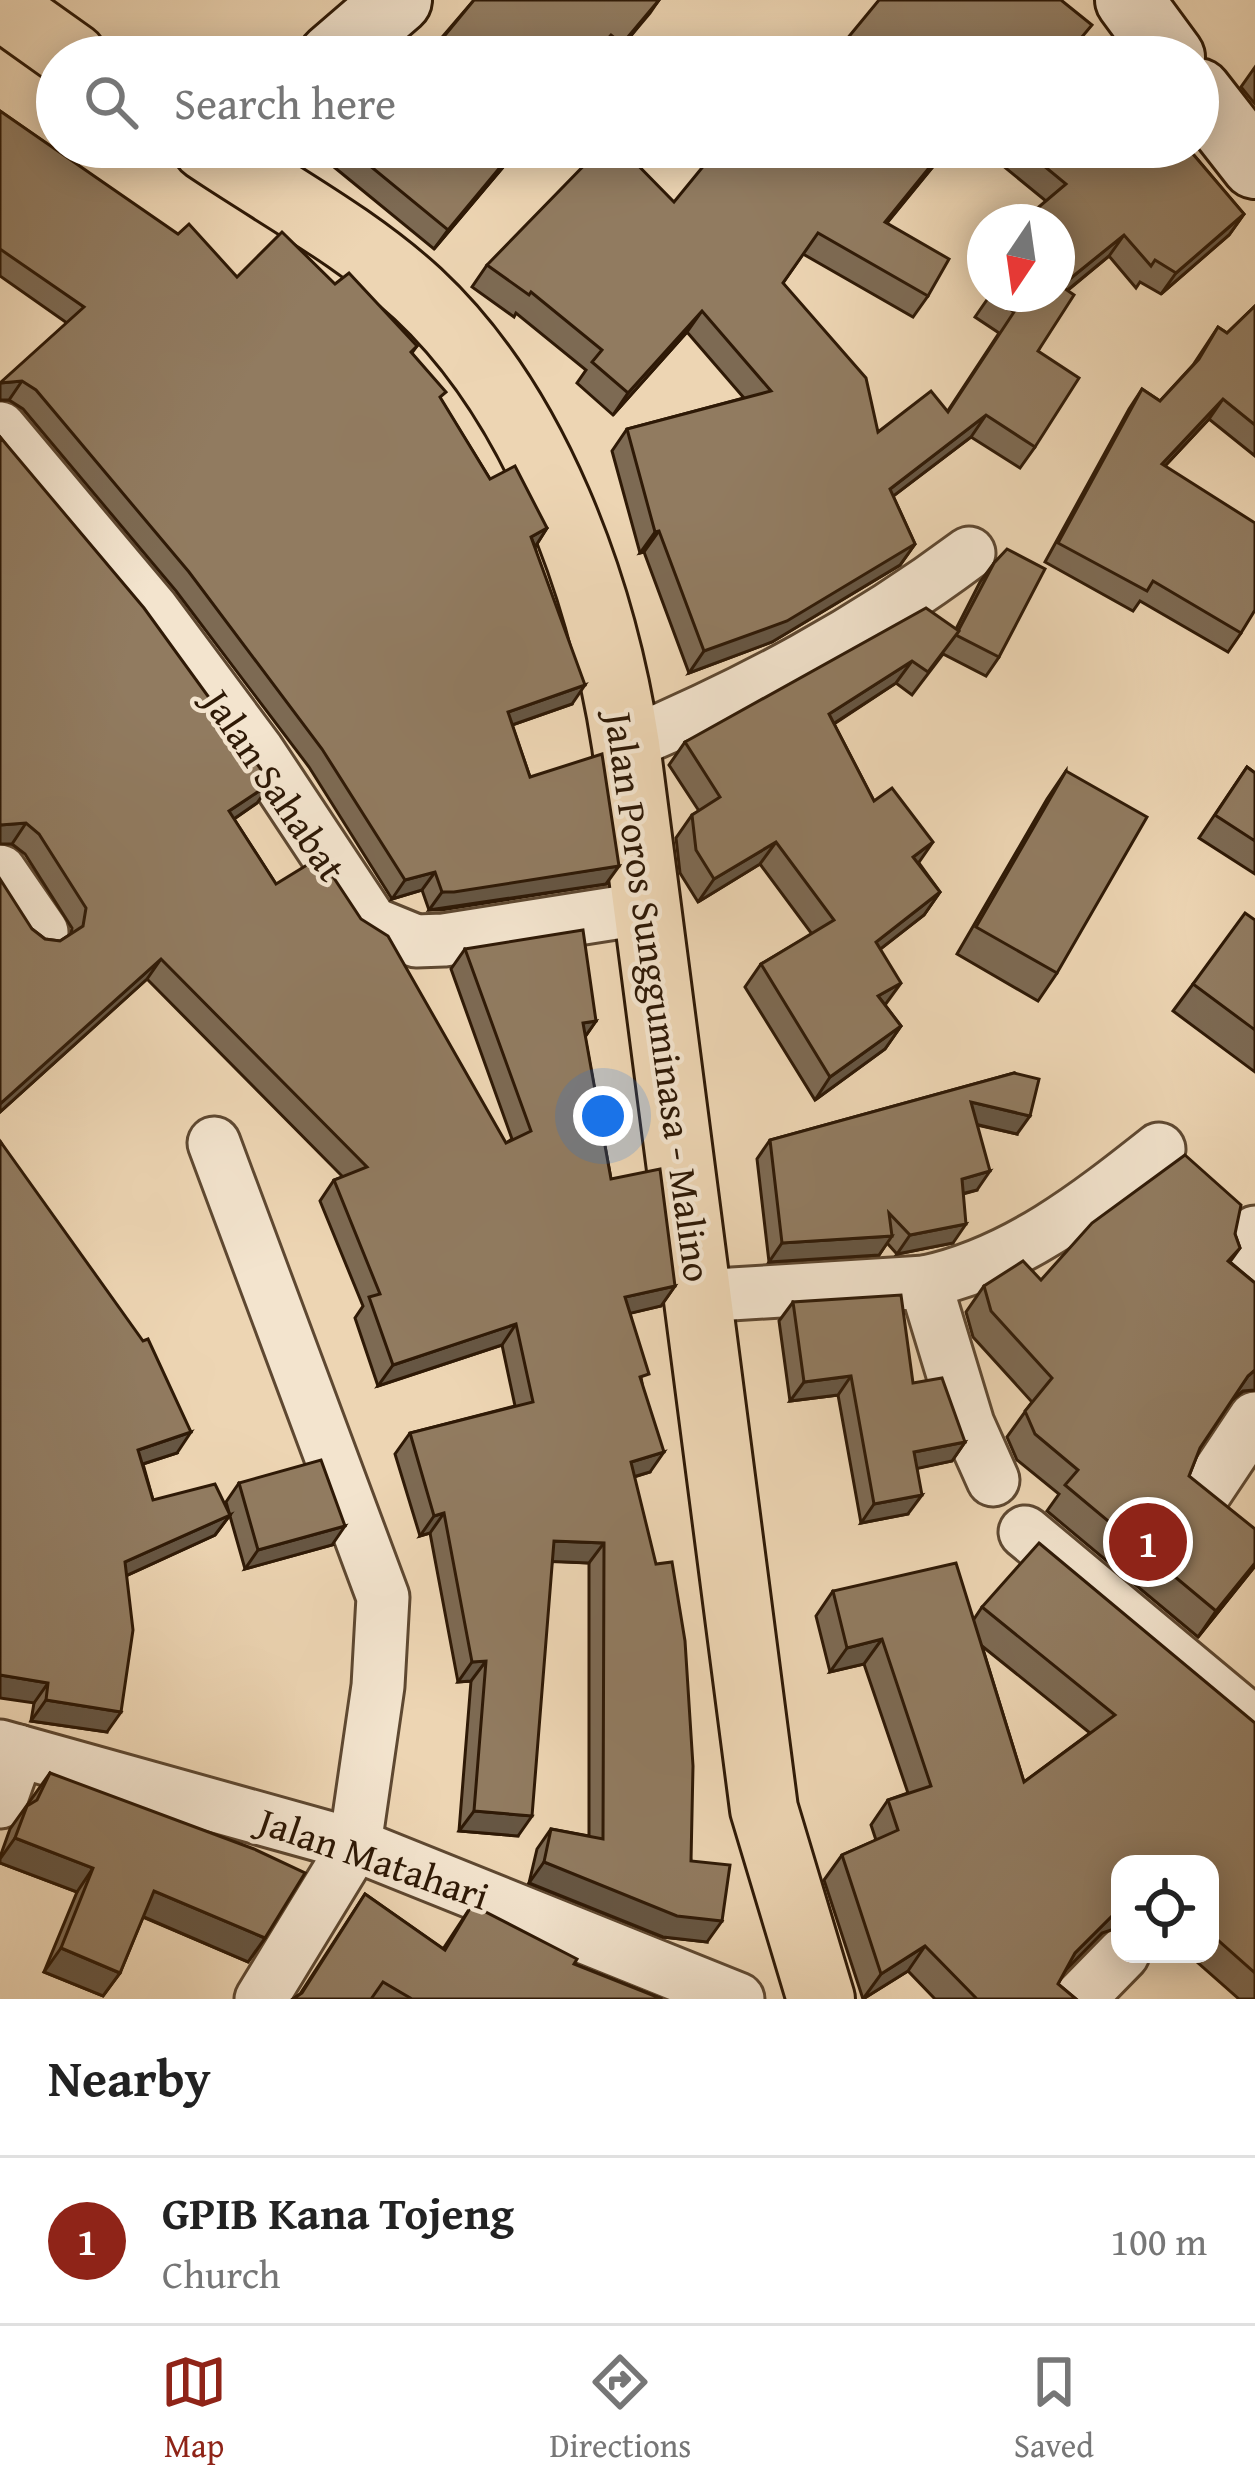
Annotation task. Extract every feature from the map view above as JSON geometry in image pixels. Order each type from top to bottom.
[{"type":"main road","points":[[0,5],[44,36]]},
{"type":"main road","name":"Jalan Poros Sungguminasa - Malino","points":[[246,168],[416,293],[462,340],[506,398],[548,485],[602,628],[626,746],[764,1809],[820,1999]]},
{"type":"street","points":[[356,36],[398,0]]},
{"type":"street","points":[[1129,0],[1156,36]]},
{"type":"street","points":[[1219,119],[1255,165]]},
{"type":"street","name":"Jalan Sahabat","points":[[0,428],[153,610],[258,751],[341,884],[372,923],[392,936],[444,940],[647,908]]},
{"type":"street","points":[[626,746],[800,664],[888,614],[969,553]]},
{"type":"street","points":[[0,871],[42,932]]},
{"type":"street","points":[[214,1143],[383,1597],[378,1686],[356,1845],[261,1999]]},
{"type":"street","points":[[699,1296],[925,1282],[970,1272],[1102,1194],[1159,1149]]},
{"type":"street","points":[[1255,1232],[1246,1252],[1255,1278]]},
{"type":"street","points":[[925,1282],[968,1424],[993,1480]]},
{"type":"street","points":[[1207,1490],[1255,1418]]},
{"type":"street","points":[[1024,1532],[1255,1724]]},
{"type":"street","points":[[0,1802],[9,1748]]},
{"type":"street","name":"Jalan Matahari","points":[[9,1748],[356,1845],[738,1999]]},
{"type":"street","points":[[1079,1999],[1114,1963]]},
{"type":"building","points":[[474,0],[659,0],[629,36],[444,36]]},
{"type":"building","points":[[879,0],[1061,0],[1092,25],[1083,36],[849,36]]},
{"type":"building","points":[[0,111],[36,136],[36,168],[82,168],[178,234],[189,224],[237,277],[282,232],[335,284],[349,273],[417,346],[411,352],[446,392],[440,397],[490,479],[515,466],[547,528],[531,537],[585,685],[508,712],[530,777],[602,754],[619,866],[454,892],[442,892],[435,872],[405,880],[322,749],[189,572],[36,390],[22,381],[0,383],[84,307],[0,249]]},
{"type":"building","points":[[373,168],[500,168],[448,230]]},
{"type":"building","points":[[582,168],[641,168],[674,202],[702,168],[929,168],[885,222],[949,259],[928,296],[818,233],[783,283],[866,378],[878,432],[931,391],[948,412],[1014,312],[1063,312],[1038,351],[1079,378],[1035,447],[986,415],[890,489],[915,544],[787,621],[704,651],[659,531],[655,532],[627,429],[771,391],[702,311],[628,393],[592,362],[602,350],[531,292],[529,295],[487,265]]},
{"type":"building","points":[[1047,168],[1205,168],[1244,214],[1176,273],[1155,260],[1151,266],[1124,235],[1075,275],[1075,204],[1042,204],[1066,184]]},
{"type":"building","points":[[1255,306],[1255,425],[1223,399],[1162,464],[1255,523],[1255,610],[1241,633],[1153,581],[1147,591],[1058,543],[1142,389],[1160,401],[1199,359],[1218,327],[1227,333]]},
{"type":"building","points":[[0,437],[144,608],[271,783],[229,811],[276,884],[320,857],[361,919],[388,936],[506,1143],[531,1131],[465,949],[583,930],[596,1021],[583,1023],[611,1179],[660,1169],[675,1286],[625,1297],[649,1374],[640,1377],[664,1452],[631,1462],[656,1564],[672,1562],[685,1641],[693,1766],[691,1861],[730,1865],[722,1921],[677,1916],[544,1862],[551,1829],[603,1839],[604,1543],[554,1541],[532,1816],[474,1811],[486,1661],[472,1662],[444,1513],[434,1516],[410,1433],[533,1402],[516,1324],[393,1365],[369,1297],[380,1294],[334,1180],[367,1167],[161,959],[0,1104],[0,879],[32,929],[45,939],[60,941],[83,926],[86,908],[39,834],[26,823],[0,825]]},
{"type":"building","points":[[1007,549],[1045,569],[999,657],[956,635],[994,563]]},
{"type":"building","points":[[926,608],[959,631],[928,672],[912,661],[829,714],[874,801],[892,788],[933,842],[913,857],[940,892],[876,942],[901,983],[878,996],[901,1026],[830,1077],[761,964],[834,920],[776,842],[714,879],[696,850],[692,815],[720,797],[685,742]]},
{"type":"building","points":[[1247,767],[1255,773],[1255,841],[1215,815]]},
{"type":"building","points":[[1066,771],[1147,817],[1057,973],[976,927]]},
{"type":"building","points":[[1245,913],[1255,920],[1255,1030],[1193,984]]},
{"type":"building","points":[[1014,1073],[1039,1079],[1030,1116],[971,1102],[990,1171],[962,1179],[966,1224],[910,1235],[889,1213],[892,1236],[782,1243],[770,1140]]},
{"type":"building","points":[[0,1141],[143,1341],[148,1339],[191,1432],[138,1450],[153,1500],[215,1484],[230,1515],[125,1562],[133,1630],[121,1712],[46,1700],[48,1683],[0,1675]]},
{"type":"building","points":[[1185,1155],[1241,1205],[1235,1234],[1240,1248],[1228,1261],[1255,1283],[1255,1370],[1200,1448],[1189,1476],[1255,1529],[1255,1563],[1216,1611],[1065,1485],[1078,1470],[1035,1434],[1025,1411],[1052,1378],[991,1311],[984,1286],[1023,1261],[1041,1280],[1092,1223]]},
{"type":"building","points":[[901,1295],[913,1383],[942,1378],[965,1442],[914,1452],[922,1495],[874,1504],[851,1376],[804,1382],[793,1302]]},
{"type":"building","points":[[321,1460],[345,1526],[258,1550],[239,1483]]},
{"type":"building","points":[[1039,1543],[1255,1723],[1255,1973],[1219,1941],[1219,1855],[1111,1855],[1111,1917],[1075,1953],[1058,1984],[1076,1999],[977,1999],[925,1946],[881,1974],[842,1855],[898,1830],[888,1800],[931,1786],[882,1639],[847,1648],[833,1591],[956,1563],[1024,1782],[1115,1715],[982,1607]]},
{"type":"building","points":[[50,1773],[254,1849],[305,1873],[265,1938],[154,1891],[120,1973],[61,1948],[93,1868],[15,1838],[27,1806],[37,1800]]},
{"type":"building","points":[[365,1894],[445,1950],[472,1905],[577,1959],[574,1964],[662,1999],[412,1999],[383,1982],[371,1999],[293,1999],[302,1993]]},
{"type":"place","name":"GPIB Kana Tojeng","points":[[1148,1542]]}]
